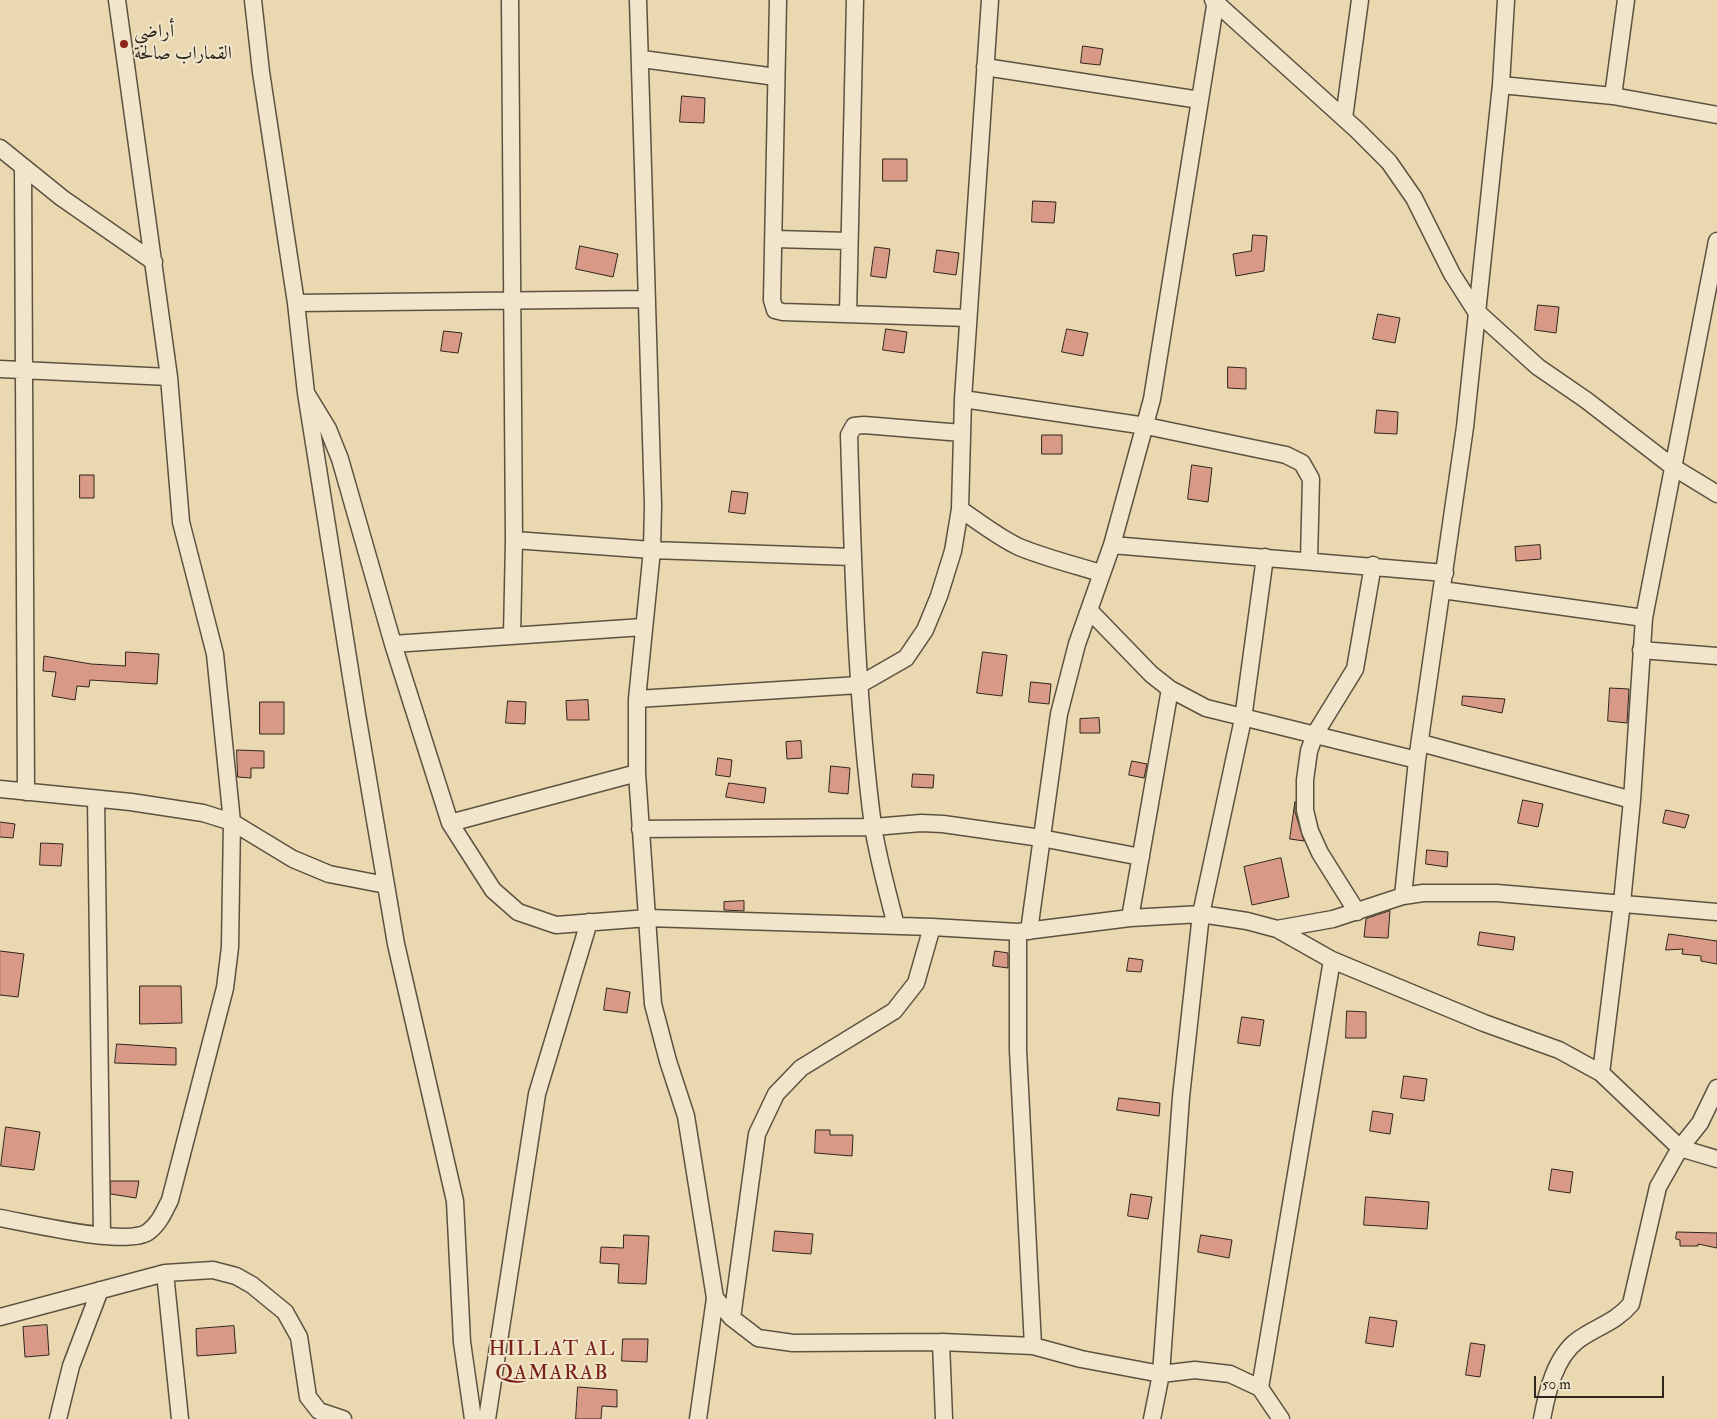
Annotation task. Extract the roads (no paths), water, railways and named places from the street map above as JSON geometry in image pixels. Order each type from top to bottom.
[{"type":"street","points":[[0,1218],[102,1235],[133,1238],[148,1232],[160,1220],[170,1200],[224,988],[230,947],[232,822],[215,654],[181,522],[169,377],[117,0]]},
{"type":"street","points":[[253,0],[261,72],[296,303],[306,393],[386,885],[396,944],[455,1201],[462,1342],[473,1419]]},
{"type":"street","points":[[510,0],[514,540],[512,636]]},
{"type":"street","points":[[638,0],[642,58],[653,505],[652,550],[637,699],[637,773],[653,1004],[668,1061],[686,1116],[715,1298],[698,1419]]},
{"type":"street","points":[[778,0],[775,240],[772,300],[775,310],[783,312],[968,318]]},
{"type":"street","points":[[848,314],[855,0]]},
{"type":"street","points":[[637,699],[859,685],[906,658],[925,630],[940,596],[948,569],[960,509],[963,399],[990,0]]},
{"type":"street","points":[[1344,118],[1360,0]]},
{"type":"street","points":[[1403,896],[1417,760],[1421,743],[1465,427],[1475,310],[1501,86],[1506,0]]},
{"type":"street","points":[[1613,96],[1626,0]]},
{"type":"street","points":[[1215,1],[1344,118],[1389,162],[1414,198],[1452,274],[1475,310],[1538,367],[1586,400],[1673,467],[1717,494]]},
{"type":"street","points":[[1033,1346],[1018,1050],[1023,931],[1041,838],[1059,714],[1067,679],[1101,573],[1112,545],[1146,426],[1215,1]]},
{"type":"street","points":[[642,58],[776,76]]},
{"type":"street","points":[[985,67],[1200,100]]},
{"type":"street","points":[[1501,86],[1613,96],[1717,114]]},
{"type":"street","points":[[0,148],[62,198],[154,262]]},
{"type":"street","points":[[23,167],[26,792]]},
{"type":"street","points":[[775,240],[849,241]]},
{"type":"street","points":[[1602,1073],[1632,800],[1644,618],[1673,467],[1710,321],[1717,241]]},
{"type":"street","points":[[296,303],[647,299]]},
{"type":"street","points":[[0,369],[169,377]]},
{"type":"street","points":[[306,393],[328,428],[340,459],[393,644],[450,823],[492,890],[518,912],[556,925],[648,918],[1023,931],[1130,918],[1201,914],[1247,921],[1277,929],[1332,960],[1484,1023],[1559,1050],[1602,1073],[1680,1148],[1717,1159]]},
{"type":"street","points":[[963,399],[1146,426],[1286,455],[1302,464],[1311,479],[1309,560]]},
{"type":"street","points":[[896,926],[874,827],[859,685],[852,557],[850,435],[854,426],[962,432]]},
{"type":"street","points":[[960,509],[997,535],[1019,546],[1048,558],[1101,573]]},
{"type":"street","points":[[514,540],[652,550],[852,557]]},
{"type":"street","points":[[1112,545],[1445,572]]},
{"type":"street","points":[[1152,1419],[1161,1374],[1181,1097],[1201,914],[1243,719],[1265,557]]},
{"type":"street","points":[[1357,912],[1320,853],[1310,831],[1305,810],[1305,780],[1309,751],[1315,734],[1355,670],[1373,565]]},
{"type":"street","points":[[1442,590],[1644,618]]},
{"type":"street","points":[[1089,610],[1151,674],[1170,690],[1206,708],[1243,719],[1315,734],[1417,760]]},
{"type":"street","points":[[393,644],[643,627]]},
{"type":"street","points":[[1641,650],[1717,656]]},
{"type":"street","points":[[1130,918],[1170,690]]},
{"type":"street","points":[[1421,743],[1632,800]]},
{"type":"street","points":[[450,823],[637,773]]},
{"type":"street","points":[[0,789],[203,813],[232,822],[293,859],[329,874],[386,885]]},
{"type":"street","points":[[96,799],[102,1235]]},
{"type":"street","points":[[640,829],[874,827],[921,823],[943,824],[1041,838],[1141,857]]},
{"type":"street","points":[[1277,929],[1357,912],[1403,896],[1423,893],[1498,893],[1717,912]]},
{"type":"street","points":[[487,1419],[537,1094],[589,922]]},
{"type":"street","points":[[732,1318],[757,1134],[776,1094],[801,1068],[894,1011],[916,983],[932,927]]},
{"type":"street","points":[[1260,1388],[1332,960]]},
{"type":"street","points":[[1542,1419],[1560,1359],[1578,1340],[1621,1316],[1631,1304],[1658,1187],[1680,1148],[1700,1123],[1717,1088]]},
{"type":"street","points":[[0,1317],[165,1273],[213,1270],[244,1281],[285,1312],[299,1338],[308,1397],[319,1411],[343,1419]]},
{"type":"street","points":[[165,1273],[180,1419]]},
{"type":"street","points":[[58,1419],[70,1366],[100,1290]]},
{"type":"street","points":[[715,1298],[732,1318],[758,1338],[793,1343],[941,1342],[1033,1346],[1081,1359],[1161,1374],[1195,1370],[1230,1374],[1260,1388],[1281,1419]]},
{"type":"street","points":[[941,1342],[944,1419]]},
{"type":"place","name":"أراضي القماراب صالحة","points":[[124,44]]},
{"type":"district","name":"HILLAT AL QAMARAB","points":[[552,1362]]}]
